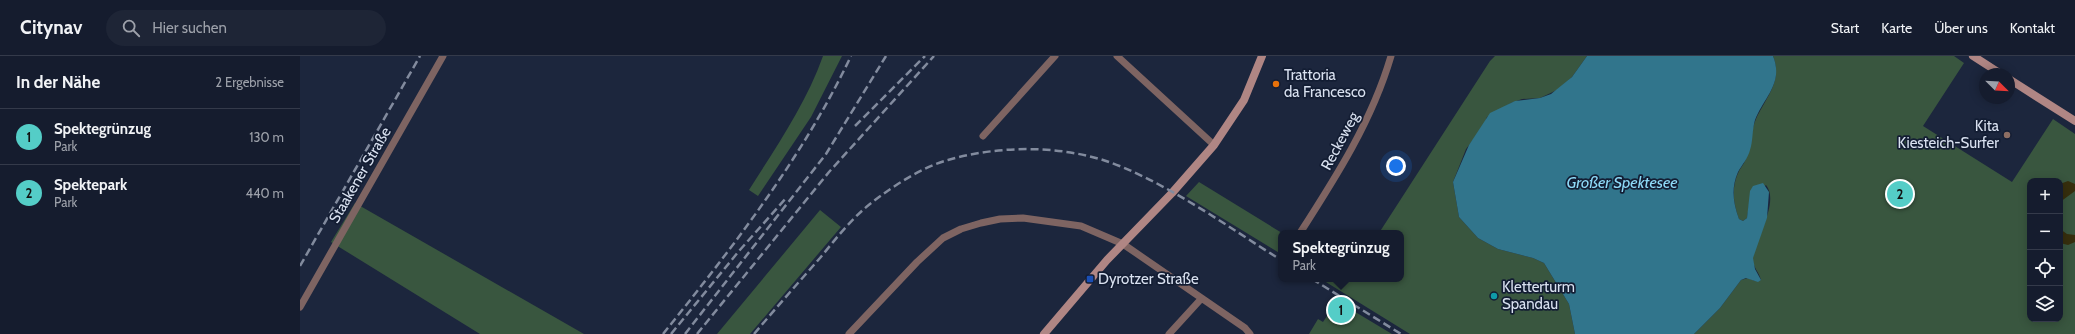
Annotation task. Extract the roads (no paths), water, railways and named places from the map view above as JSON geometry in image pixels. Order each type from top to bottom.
[{"type":"street","name":"Staakener Straße","points":[[300,307],[442,56]]},
{"type":"street","points":[[983,136],[1055,56]]},
{"type":"street","points":[[1117,56],[1214,145]]},
{"type":"street","points":[[1044,334],[1123,244],[1172,193],[1214,145],[1244,100],[1262,56]]},
{"type":"street","name":"Reckeweg","points":[[1302,230],[1360,134],[1379,90],[1391,56]]},
{"type":"street","points":[[1973,56],[1992,68]]},
{"type":"street","points":[[2015,83],[2075,121]]},
{"type":"street","points":[[849,334],[943,238],[961,229],[981,222],[1017,218],[1055,221],[1081,226],[1123,244],[1245,328],[1250,334]]},
{"type":"street","points":[[1168,334],[1201,299]]},
{"type":"water","name":"Großer Spektesee","points":[[1587,56],[1773,56],[1776,66],[1775,82],[1755,120],[1750,150],[1738,172],[1734,184],[1734,201],[1739,219],[1743,221],[1747,218],[1750,191],[1753,186],[1763,183],[1769,192],[1767,218],[1753,258],[1755,269],[1761,280],[1758,282],[1746,278],[1741,280],[1720,308],[1694,334],[1575,334],[1569,304],[1544,263],[1533,258],[1498,249],[1478,238],[1459,217],[1453,182],[1469,145],[1490,113],[1515,101],[1540,98],[1551,94],[1572,77]]},
{"type":"railway","points":[[300,266],[420,56]]},
{"type":"railway","points":[[663,334],[741,234],[789,165],[811,130],[851,56]]},
{"type":"railway","points":[[685,334],[826,154],[886,56]]},
{"type":"railway","points":[[855,126],[925,56]]},
{"type":"railway","points":[[697,334],[829,172],[934,56]]},
{"type":"railway","points":[[754,334],[847,226],[858,214],[873,202],[893,187],[926,168],[948,160],[986,152],[1026,149],[1045,150],[1084,155],[1103,160],[1125,168],[1171,191],[1278,258]]},
{"type":"railway","points":[[671,334],[739,251],[787,197]]},
{"type":"railway","points":[[1317,282],[1401,334]]},
{"type":"place","name":"Trattoria da Francesco","points":[[1276,84]]},
{"type":"place","name":"Kita Kiesteich-Surfer","points":[[2007,135]]},
{"type":"place","name":"Spektepark","points":[[1900,194]]},
{"type":"place","name":"Dyrotzer Straße","points":[[1090,279]]},
{"type":"place","name":"Kletterturm Spandau","points":[[1494,296]]},
{"type":"place","name":"Spektegrünzug","points":[[1341,310]]}]
